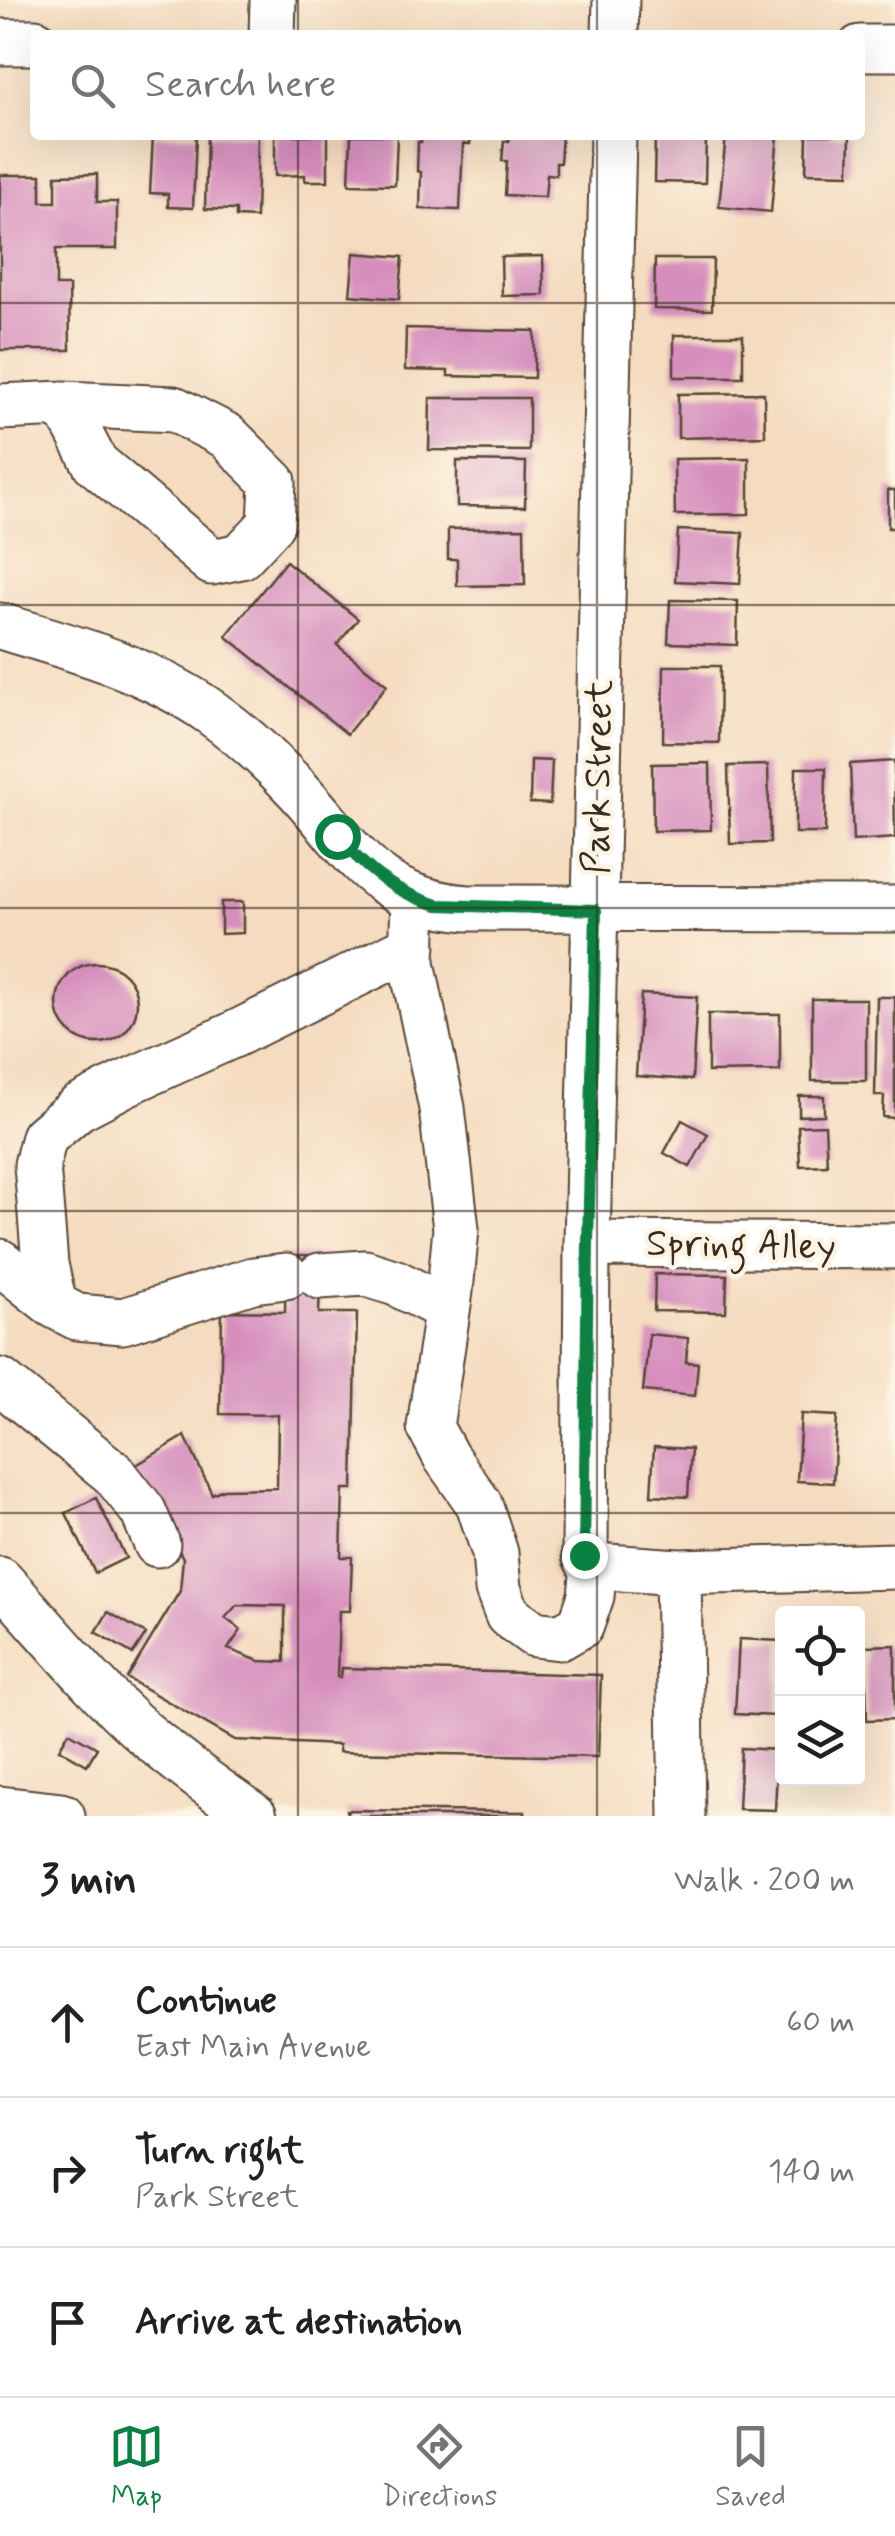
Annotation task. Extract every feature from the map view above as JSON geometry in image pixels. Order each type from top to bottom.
[{"type":"street","points":[[272,30],[273,0]]},
{"type":"street","points":[[615,30],[616,0]]},
{"type":"street","points":[[0,42],[30,42]]},
{"type":"street","points":[[865,48],[895,48]]},
{"type":"street","name":"Park Street","points":[[594,1566],[584,1550],[588,1244],[613,140]]},
{"type":"street","points":[[0,407],[64,404],[174,409],[227,436],[273,482],[272,524],[241,556],[212,562],[96,463],[64,404]]},
{"type":"street","points":[[0,626],[120,664],[210,712],[280,771],[373,874],[414,898],[468,908],[895,910]]},
{"type":"street","points":[[414,898],[412,963],[442,1108],[456,1228],[430,1427],[480,1504],[495,1553],[498,1589],[508,1615],[534,1634],[560,1637],[580,1625],[591,1596],[594,1566],[678,1572],[895,1566]]},
{"type":"street","points":[[54,1305],[45,1264],[38,1165],[44,1137],[78,1108],[124,1084],[413,946]]},
{"type":"street","name":"Spring Alley","points":[[588,1244],[895,1246]]},
{"type":"street","points":[[0,1262],[54,1305],[77,1317],[123,1321],[253,1280],[366,1273],[447,1308]]},
{"type":"street","points":[[0,1381],[114,1474],[143,1510],[157,1544]]},
{"type":"street","points":[[678,1572],[682,1816]]},
{"type":"street","points":[[0,1580],[142,1731],[254,1816]]},
{"type":"street","points":[[0,1808],[62,1816]]},
{"type":"building","points":[[153,140],[196,140],[193,208],[168,207],[168,194],[150,193]]},
{"type":"building","points":[[207,140],[258,140],[256,218],[236,217],[236,210],[205,209]]},
{"type":"building","points":[[275,140],[328,140],[328,181],[305,181],[305,175],[275,176]]},
{"type":"building","points":[[351,140],[397,140],[395,185],[349,184]]},
{"type":"building","points":[[470,140],[470,144],[463,144],[460,210],[420,209],[421,172],[417,171],[421,142]]},
{"type":"building","points":[[562,140],[560,163],[556,163],[556,175],[547,174],[545,197],[505,195],[507,161],[502,161],[504,141]]},
{"type":"building","points":[[655,140],[706,140],[705,183],[654,182]]},
{"type":"building","points":[[726,140],[778,140],[771,212],[719,207]]},
{"type":"building","points":[[807,140],[850,140],[849,174],[806,173]]},
{"type":"building","points":[[97,174],[97,202],[117,202],[117,249],[56,249],[56,286],[69,286],[70,350],[0,350],[0,175],[41,175],[41,202],[56,202],[56,175]]},
{"type":"building","points":[[354,253],[403,257],[399,299],[350,295]]},
{"type":"building","points":[[543,256],[544,295],[502,296],[501,257]]},
{"type":"building","points":[[655,259],[713,259],[712,310],[654,309]]},
{"type":"building","points":[[406,328],[535,331],[534,378],[448,376],[448,371],[405,370]]},
{"type":"building","points":[[674,335],[743,335],[743,377],[674,377]]},
{"type":"building","points":[[764,393],[765,436],[678,438],[678,394]]},
{"type":"building","points":[[430,398],[529,398],[529,451],[429,450]]},
{"type":"building","points":[[749,458],[749,514],[675,515],[674,459]]},
{"type":"building","points":[[457,461],[526,462],[525,507],[457,506]]},
{"type":"building","points":[[888,490],[895,490],[895,528],[888,528]]},
{"type":"building","points":[[524,528],[525,585],[457,586],[457,559],[448,559],[448,529]]},
{"type":"building","points":[[678,530],[743,533],[740,584],[675,581]]},
{"type":"building","points":[[286,561],[358,619],[337,645],[387,685],[347,734],[226,636]]},
{"type":"building","points":[[670,600],[738,601],[737,645],[668,643]]},
{"type":"building","points":[[664,666],[720,666],[719,743],[663,742]]},
{"type":"building","points":[[531,760],[552,761],[550,804],[530,803]]},
{"type":"building","points":[[894,761],[895,838],[853,841],[850,764]]},
{"type":"building","points":[[710,763],[711,830],[653,831],[652,764]]},
{"type":"building","points":[[768,765],[770,843],[730,844],[728,766]]},
{"type":"building","points":[[796,768],[826,768],[825,833],[795,833]]},
{"type":"building","points":[[221,902],[243,902],[243,933],[221,934]]},
{"type":"building","points":[[97,963],[112,966],[125,975],[134,988],[134,1018],[125,1031],[112,1040],[97,1043],[82,1040],[69,1031],[60,1018],[57,1003],[60,988],[69,975],[82,966]]},
{"type":"building","points":[[641,994],[697,997],[692,1080],[636,1076]]},
{"type":"building","points":[[877,997],[895,997],[895,1118],[883,1117],[884,1096],[875,1096]]},
{"type":"building","points":[[812,999],[866,999],[866,1081],[812,1081]]},
{"type":"building","points":[[708,1014],[780,1014],[780,1071],[708,1072]]},
{"type":"building","points":[[799,1096],[824,1096],[824,1115],[799,1116]]},
{"type":"building","points":[[682,1120],[708,1134],[690,1167],[664,1153]]},
{"type":"building","points":[[825,1125],[827,1165],[800,1166],[798,1126]]},
{"type":"building","points":[[286,1255],[321,1255],[319,1313],[357,1313],[353,1489],[343,1489],[341,1557],[352,1557],[350,1611],[339,1611],[337,1677],[341,1677],[342,1668],[601,1675],[598,1757],[339,1752],[339,1745],[235,1740],[127,1678],[180,1591],[183,1558],[133,1467],[185,1436],[212,1494],[223,1489],[277,1488],[278,1415],[220,1414],[222,1311],[285,1312]],"holes":[[[237,1605],[285,1606],[285,1662],[259,1661],[228,1649],[241,1630],[225,1618]]]},
{"type":"building","points":[[655,1274],[727,1275],[726,1312],[654,1311]]},
{"type":"building","points":[[649,1334],[688,1338],[686,1362],[698,1363],[695,1396],[643,1391]]},
{"type":"building","points":[[801,1414],[837,1416],[833,1483],[797,1481]]},
{"type":"building","points":[[654,1447],[691,1449],[688,1497],[651,1495]]},
{"type":"building","points":[[96,1498],[126,1558],[95,1573],[66,1513]]},
{"type":"building","points":[[108,1612],[146,1634],[133,1654],[96,1632]]},
{"type":"building","points":[[739,1639],[775,1641],[775,1716],[735,1714]]},
{"type":"building","points":[[895,1645],[895,1719],[867,1720],[865,1646]]},
{"type":"building","points":[[69,1732],[97,1748],[87,1765],[59,1749]]},
{"type":"building","points":[[741,1748],[775,1750],[775,1810],[738,1809]]},
{"type":"building","points":[[347,1810],[525,1812],[525,1816],[347,1816]]},
{"type":"route","points":[[337,836],[373,874],[392,887],[438,905],[596,910],[584,1555]]}]
